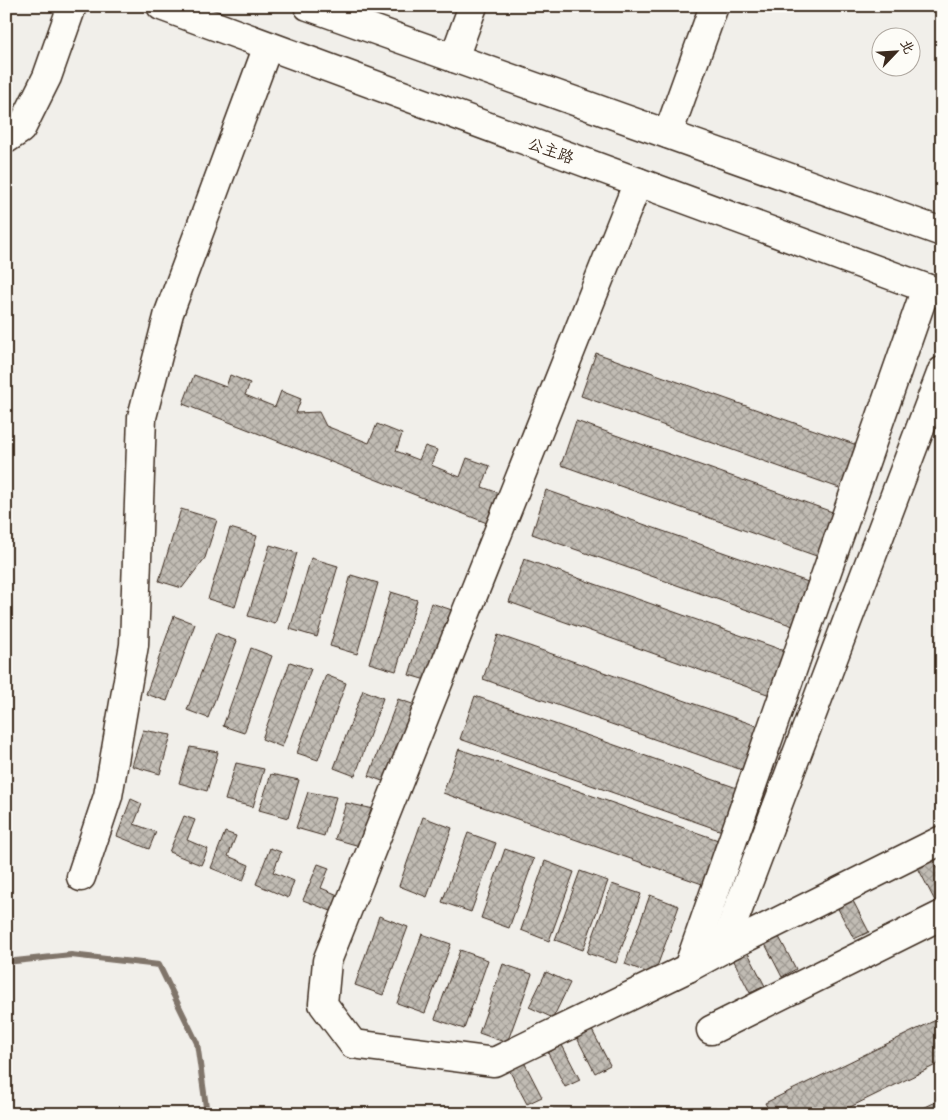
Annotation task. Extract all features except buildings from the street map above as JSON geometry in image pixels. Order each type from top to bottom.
[{"type":"street","points":[[6,139],[22,129],[47,77],[72,6]]},
{"type":"street","name":"公主路","points":[[161,6],[934,291]]},
{"type":"street","points":[[308,6],[942,232]]},
{"type":"street","points":[[454,58],[473,6]]},
{"type":"street","points":[[668,134],[714,6]]},
{"type":"street","points":[[81,878],[108,796],[134,645],[142,417],[169,313],[268,46]]},
{"type":"street","points":[[638,182],[327,961],[323,1004],[353,1044],[494,1062],[688,968],[722,949],[942,840]]},
{"type":"street","points":[[688,968],[934,291]]},
{"type":"street","points":[[722,949],[942,371]]},
{"type":"street","points":[[711,1030],[942,915]]},
{"type":"waterway","points":[[6,962],[71,955],[159,965],[197,1043],[207,1114]]}]
